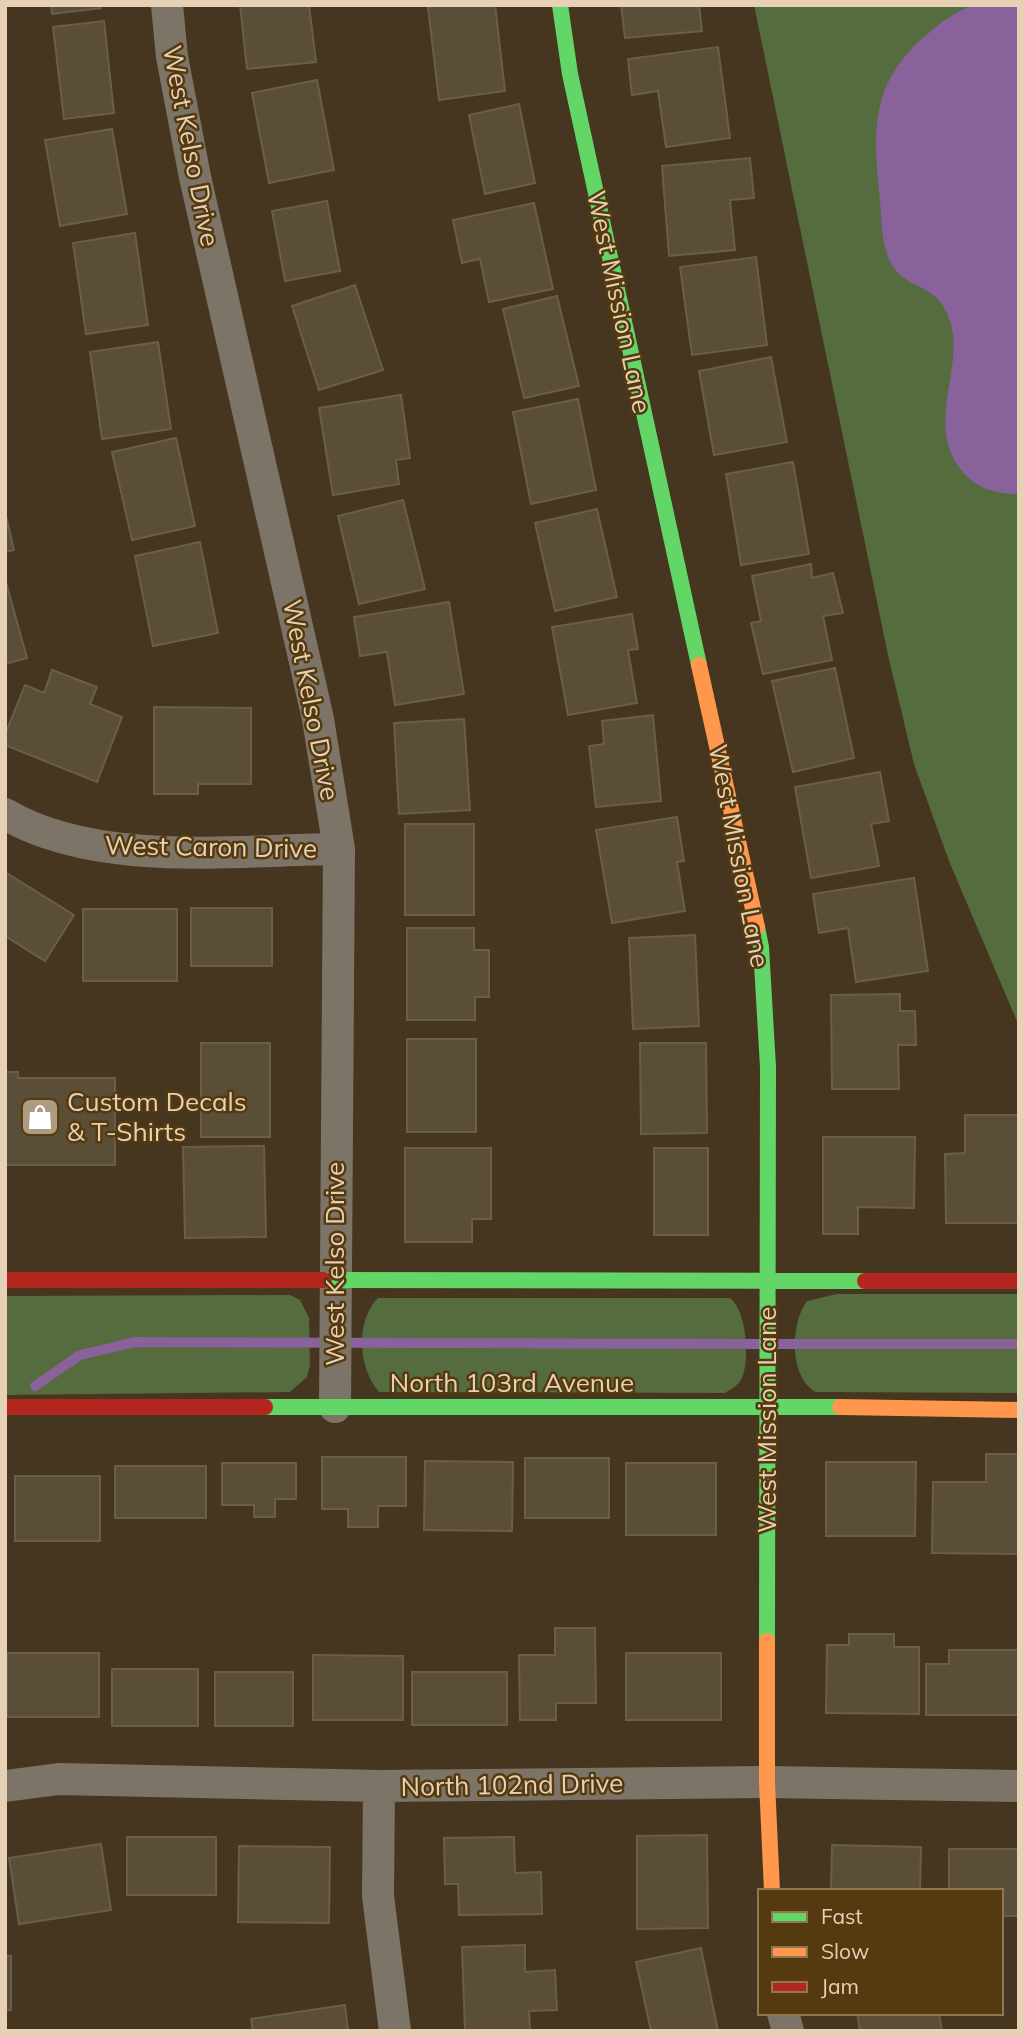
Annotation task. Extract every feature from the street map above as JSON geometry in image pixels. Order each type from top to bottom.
[{"type":"street","name":"West Kelso Drive","points":[[167,5],[172,57],[195,177],[318,719],[339,849],[335,1407]]},
{"type":"street","name":"West Mission Lane","points":[[560,5],[570,74],[761,947],[768,1055],[767,1782],[772,1889]]},
{"type":"street","name":"West Caron Drive","points":[[5,814],[25,826],[64,840],[111,848],[164,851],[339,849]]},
{"type":"street","points":[[5,1280],[1019,1281]]},
{"type":"street","name":"North 103rd Avenue","points":[[5,1407],[1019,1410]]},
{"type":"street","name":"North 102nd Drive","points":[[5,1786],[59,1779],[379,1786],[767,1782],[1019,1786]]},
{"type":"street","points":[[379,1786],[378,1896],[395,2031]]},
{"type":"green space","points":[[754,5],[1019,5],[1019,1026],[949,861],[914,764],[888,655]]},
{"type":"green space","points":[[837,1294],[1019,1294],[1019,1393],[816,1392],[807,1385],[797,1363],[797,1323],[807,1301]]},
{"type":"green space","points":[[290,1295],[300,1300],[309,1318],[310,1365],[307,1377],[290,1392],[5,1395],[5,1296]]},
{"type":"green space","points":[[378,1298],[730,1298],[736,1304],[743,1324],[746,1360],[739,1383],[725,1393],[379,1392],[367,1370],[362,1345],[366,1319]]},
{"type":"shaded area","points":[[974,5],[1019,6],[1019,494],[1001,493],[978,485],[959,467],[950,450],[946,413],[953,357],[950,321],[945,308],[931,293],[900,275],[894,268],[884,244],[882,227],[876,132],[884,92],[893,73],[925,36],[948,18]]},
{"type":"building","points":[[51,5],[101,5],[101,8],[52,14]]},
{"type":"building","points":[[240,5],[309,5],[316,62],[247,69]]},
{"type":"building","points":[[495,5],[505,91],[439,100],[428,7]]},
{"type":"building","points":[[621,5],[699,5],[702,31],[625,38]]},
{"type":"building","points":[[104,21],[114,113],[64,119],[53,27]]},
{"type":"building","points":[[718,47],[730,138],[666,147],[658,91],[632,95],[628,59]]},
{"type":"building","points":[[317,80],[334,170],[269,183],[252,93]]},
{"type":"building","points":[[519,104],[535,183],[485,194],[469,115]]},
{"type":"building","points":[[112,129],[127,214],[60,226],[45,140]]},
{"type":"building","points":[[750,158],[754,198],[730,200],[735,250],[669,256],[662,166]]},
{"type":"building","points":[[327,201],[340,271],[285,281],[272,211]]},
{"type":"building","points":[[534,203],[553,289],[489,302],[480,259],[462,263],[453,220]]},
{"type":"building","points":[[135,233],[148,325],[86,334],[73,243]]},
{"type":"building","points":[[756,257],[767,345],[692,355],[680,267]]},
{"type":"building","points":[[355,285],[383,370],[319,390],[292,306]]},
{"type":"building","points":[[557,296],[579,386],[524,398],[503,309]]},
{"type":"building","points":[[158,342],[171,429],[102,439],[90,352]]},
{"type":"building","points":[[771,357],[787,442],[714,455],[699,371]]},
{"type":"building","points":[[401,395],[410,458],[396,460],[399,484],[333,495],[319,408]]},
{"type":"building","points":[[578,399],[596,490],[531,504],[513,412]]},
{"type":"building","points":[[176,438],[195,526],[132,540],[112,452]]},
{"type":"building","points":[[793,462],[809,554],[741,565],[726,474]]},
{"type":"building","points":[[403,500],[425,589],[359,604],[338,516]]},
{"type":"building","points":[[597,509],[617,597],[555,611],[535,523]]},
{"type":"building","points":[[5,512],[14,550],[5,552]]},
{"type":"building","points":[[200,542],[218,633],[153,646],[135,556]]},
{"type":"building","points":[[811,564],[812,578],[833,573],[843,613],[823,616],[832,660],[763,674],[751,623],[761,621],[752,576]]},
{"type":"building","points":[[5,579],[27,658],[5,664]]},
{"type":"building","points":[[449,602],[464,694],[395,705],[387,652],[360,656],[354,617]]},
{"type":"building","points":[[632,614],[638,649],[628,650],[637,703],[568,715],[552,627]]},
{"type":"building","points":[[835,668],[854,758],[793,772],[772,681]]},
{"type":"building","points":[[52,670],[97,687],[90,704],[122,717],[97,782],[5,745],[5,735],[25,685],[44,693]]},
{"type":"building","points":[[154,707],[251,708],[251,784],[198,784],[198,794],[154,794]]},
{"type":"building","points":[[653,715],[661,801],[596,807],[589,746],[604,744],[602,721]]},
{"type":"building","points":[[464,719],[470,810],[399,814],[394,723]]},
{"type":"building","points":[[880,772],[889,821],[871,824],[879,866],[811,878],[795,787]]},
{"type":"building","points":[[677,817],[684,861],[677,862],[685,911],[612,923],[596,830]]},
{"type":"building","points":[[405,824],[474,824],[474,915],[405,915]]},
{"type":"building","points":[[5,872],[74,915],[45,961],[5,936]]},
{"type":"building","points":[[914,878],[928,971],[856,982],[848,928],[819,933],[813,894]]},
{"type":"building","points":[[191,908],[272,908],[272,966],[191,966]]},
{"type":"building","points":[[83,909],[177,909],[177,981],[83,981]]},
{"type":"building","points":[[407,928],[474,928],[474,950],[489,950],[489,997],[475,997],[475,1020],[407,1020]]},
{"type":"building","points":[[695,935],[699,1026],[633,1029],[629,938]]},
{"type":"building","points":[[900,994],[900,1011],[915,1011],[916,1045],[898,1045],[899,1089],[832,1089],[831,995]]},
{"type":"building","points":[[407,1039],[476,1039],[476,1132],[407,1132]]},
{"type":"building","points":[[201,1043],[270,1043],[270,1137],[201,1137]]},
{"type":"building","points":[[640,1043],[706,1043],[707,1133],[641,1134]]},
{"type":"building","points":[[5,1072],[18,1072],[18,1078],[115,1078],[115,1165],[5,1165]]},
{"type":"building","points":[[965,1115],[1019,1115],[1019,1223],[946,1223],[945,1154],[965,1153]]},
{"type":"building","points":[[823,1137],[915,1137],[914,1208],[858,1207],[858,1234],[823,1234]]},
{"type":"building","points":[[264,1146],[266,1237],[185,1238],[183,1147]]},
{"type":"building","points":[[405,1148],[491,1148],[491,1219],[472,1219],[472,1242],[405,1242]]},
{"type":"building","points":[[654,1148],[708,1148],[708,1235],[654,1235]]},
{"type":"building","points":[[986,1454],[1019,1454],[1019,1554],[932,1553],[933,1482],[986,1482]]},
{"type":"building","points":[[322,1457],[406,1457],[406,1506],[378,1506],[378,1527],[348,1527],[348,1509],[322,1509]]},
{"type":"building","points":[[525,1458],[609,1458],[609,1518],[525,1518]]},
{"type":"building","points":[[425,1461],[513,1462],[512,1531],[424,1530]]},
{"type":"building","points":[[826,1462],[916,1462],[915,1536],[826,1536]]},
{"type":"building","points":[[222,1463],[296,1463],[296,1499],[275,1499],[275,1517],[254,1517],[254,1505],[222,1505]]},
{"type":"building","points":[[626,1463],[716,1463],[716,1535],[626,1535]]},
{"type":"building","points":[[115,1466],[206,1466],[206,1518],[115,1518]]},
{"type":"building","points":[[15,1476],[100,1476],[100,1541],[15,1541]]},
{"type":"building","points":[[555,1628],[595,1628],[596,1703],[556,1703],[556,1720],[520,1720],[519,1655],[555,1655]]},
{"type":"building","points":[[849,1634],[894,1634],[894,1647],[919,1647],[919,1714],[826,1713],[827,1645],[849,1645]]},
{"type":"building","points":[[949,1650],[1019,1650],[1019,1715],[926,1715],[926,1664],[949,1664]]},
{"type":"building","points":[[7,1653],[99,1653],[99,1717],[7,1717]]},
{"type":"building","points":[[626,1653],[721,1653],[721,1720],[626,1720]]},
{"type":"building","points":[[313,1655],[403,1656],[403,1720],[313,1720]]},
{"type":"building","points":[[112,1669],[198,1669],[198,1726],[112,1726]]},
{"type":"building","points":[[215,1672],[293,1672],[293,1726],[215,1726]]},
{"type":"building","points":[[412,1672],[507,1672],[507,1725],[412,1725]]},
{"type":"building","points":[[707,1835],[708,1928],[637,1929],[637,1836]]},
{"type":"building","points":[[127,1837],[216,1837],[216,1895],[127,1895]]},
{"type":"building","points":[[514,1837],[515,1873],[541,1872],[542,1914],[459,1915],[458,1884],[445,1884],[444,1838]]},
{"type":"building","points":[[101,1844],[111,1910],[19,1924],[9,1858]]},
{"type":"building","points":[[832,1845],[921,1847],[920,1889],[831,1889]]},
{"type":"building","points":[[239,1846],[330,1847],[329,1923],[238,1922]]},
{"type":"building","points":[[949,1849],[1019,1849],[1019,1916],[1003,1916],[1003,1889],[949,1889]]},
{"type":"building","points":[[525,1945],[525,1972],[555,1970],[557,2010],[529,2011],[530,2031],[465,2031],[462,1947]]},
{"type":"building","points":[[701,1948],[718,2031],[651,2031],[636,1962]]},
{"type":"building","points":[[5,1956],[11,1956],[11,2010],[5,2010]]},
{"type":"building","points":[[345,2005],[348,2031],[253,2031],[251,2019]]},
{"type":"building","points":[[857,2015],[939,2015],[942,2031],[860,2031]]},
{"type":"waterway","points":[[35,1386],[80,1355],[135,1342],[759,1344]]},
{"type":"waterway","points":[[774,1344],[1019,1344]]},
{"type":"traffic: fast","points":[[560,5],[570,74],[699,665]]},
{"type":"traffic: fast","points":[[757,927],[761,947],[768,1067],[767,1641]]},
{"type":"traffic: fast","points":[[324,1280],[865,1281]]},
{"type":"traffic: fast","points":[[265,1407],[840,1407]]},
{"type":"traffic: slow","points":[[699,665],[757,927]]},
{"type":"traffic: slow","points":[[840,1407],[1019,1410]]},
{"type":"traffic: slow","points":[[767,1641],[767,1782],[772,1889]]},
{"type":"traffic: jam","points":[[5,1280],[324,1280]]},
{"type":"traffic: jam","points":[[865,1281],[1019,1281]]},
{"type":"traffic: jam","points":[[5,1407],[265,1407]]},
{"type":"place","name":"Custom Decals & T-Shirts","points":[[40,1117]]}]
